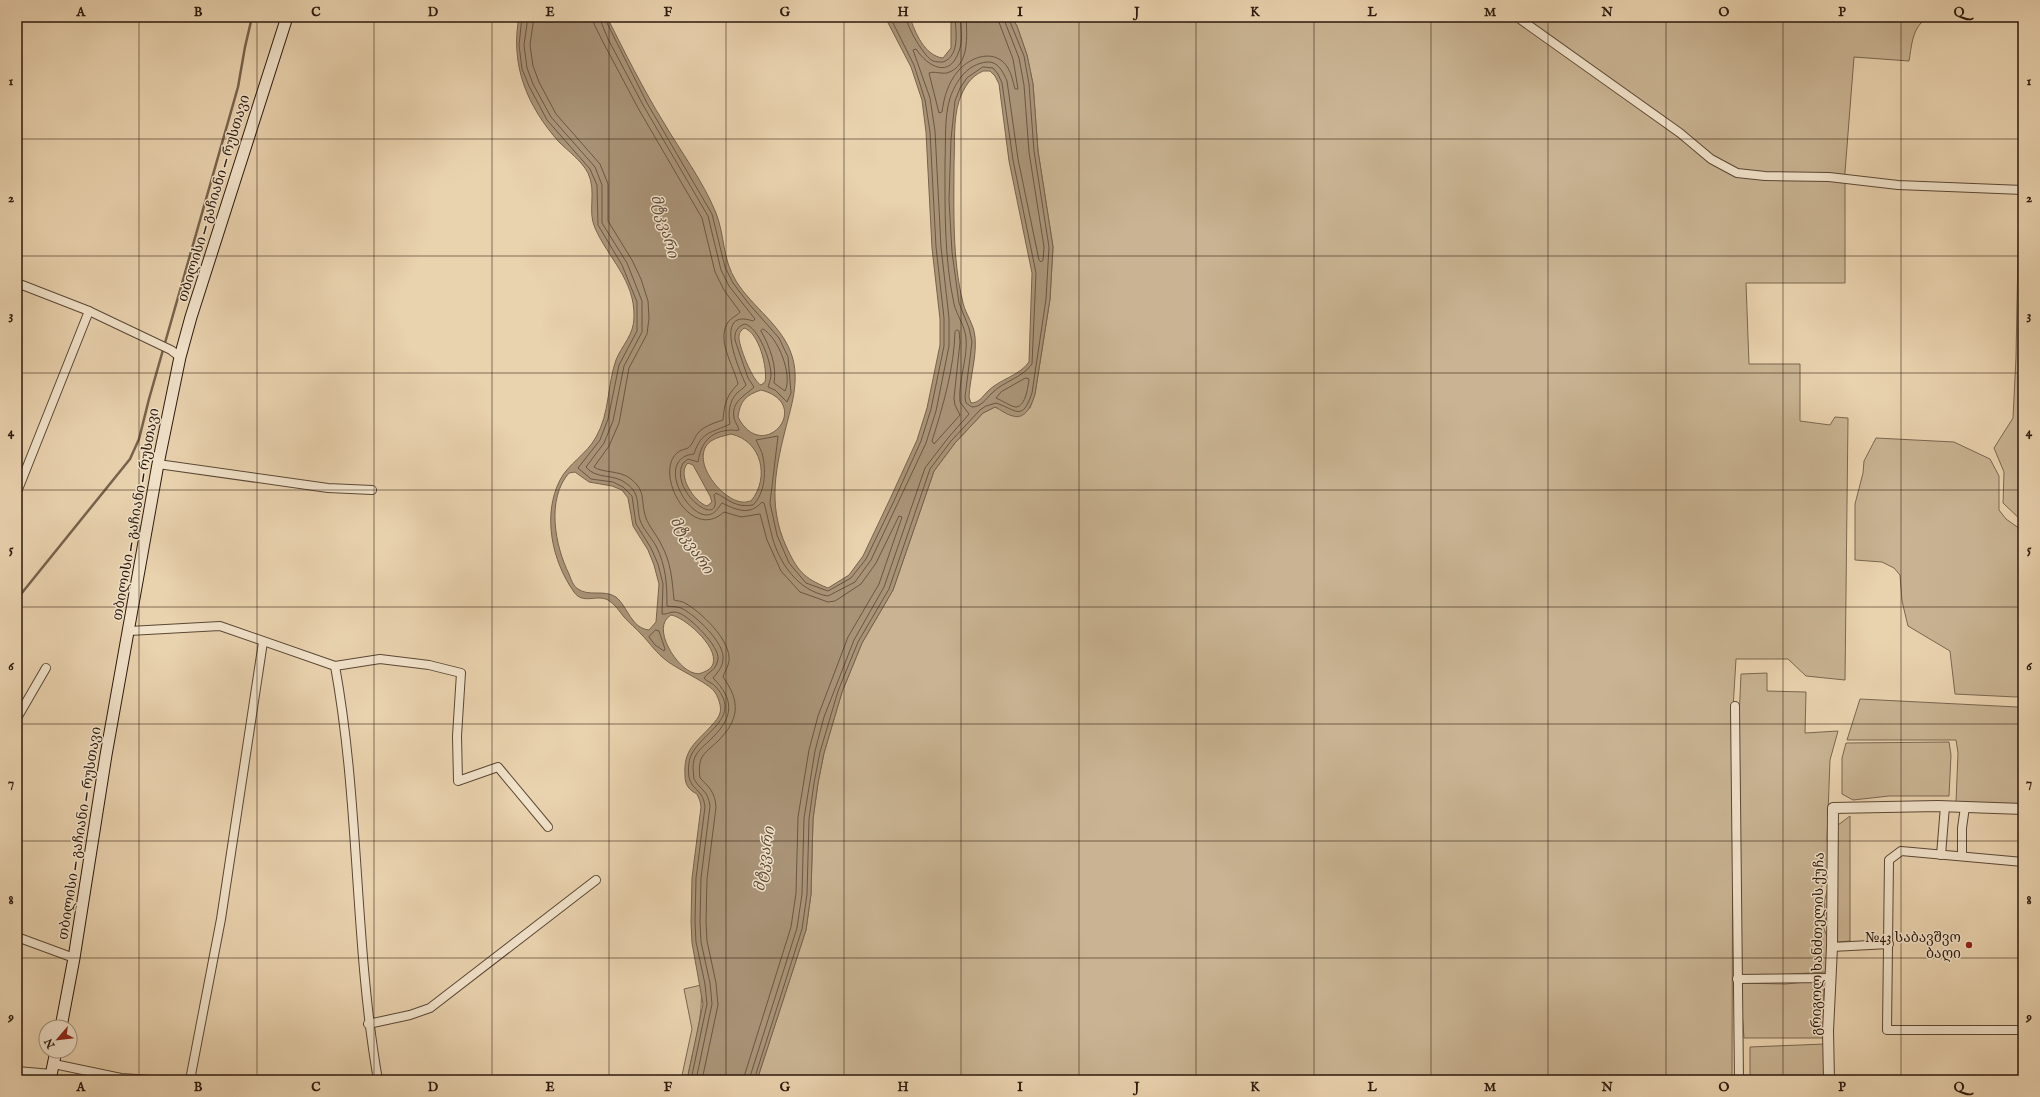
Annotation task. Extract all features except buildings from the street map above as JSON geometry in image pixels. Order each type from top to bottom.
[{"type":"main road","name":"თბილისი — გაჩიანი — რუსთავი","points":[[63,1019],[74,958],[106,755],[158,464],[180,357],[191,317],[286,17]]},
{"type":"main road","points":[[52,1072],[54,1059]]},
{"type":"street","points":[[1517,17],[1680,133],[1711,159],[1738,173],[1765,176],[1829,177],[1898,185],[2023,190]]},
{"type":"street","points":[[17,283],[89,311],[171,350],[180,357]]},
{"type":"street","points":[[17,492],[89,311]]},
{"type":"street","points":[[158,464],[328,488],[372,490]]},
{"type":"street","points":[[129,631],[220,626],[335,666],[380,659],[429,665],[461,673],[456,736],[458,781],[498,767],[548,827]]},
{"type":"street","points":[[190,1080],[221,919],[263,642]]},
{"type":"street","points":[[335,666],[344,716],[353,807],[368,1024],[378,1080]]},
{"type":"street","points":[[17,718],[46,668]]},
{"type":"street","points":[[1735,706],[1739,1080]]},
{"type":"street","points":[[1941,855],[1945,806],[2023,809]]},
{"type":"street","name":"გრიგოლ ხანძთელის ქუჩა","points":[[1828,1080],[1828,1031],[1832,947],[1833,808],[1945,806]]},
{"type":"street","points":[[1962,856],[1962,828],[1965,807]]},
{"type":"street","points":[[2023,862],[1901,851],[1889,860],[1887,1030],[2023,1030]]},
{"type":"street","points":[[368,1024],[410,1015],[430,1008],[596,880]]},
{"type":"street","points":[[17,937],[74,958]]},
{"type":"street","points":[[1832,947],[1888,944]]},
{"type":"street","points":[[1737,979],[1831,978]]},
{"type":"street","points":[[17,1071],[52,1072],[150,1080]]},
{"type":"shaded area","points":[[1011,17],[1929,17],[1919,25],[1916,30],[1912,42],[1909,61],[1854,57],[1845,172],[1845,283],[1746,283],[1749,364],[1800,364],[1800,421],[1830,425],[1835,417],[1848,418],[1845,680],[1806,676],[1788,659],[1736,659],[1733,709],[1732,1080],[757,1080],[806,930],[811,894],[813,819],[818,783],[824,753],[842,692],[862,643],[893,590],[934,471],[955,443],[983,413],[995,407],[1004,411],[1030,408],[1035,394],[1050,299],[1053,247],[1038,151],[1033,84],[1027,55],[1017,26]]},
{"type":"shaded area","points":[[2019,201],[2023,201],[2023,522],[2003,503],[2004,472],[1994,448],[2013,418],[2016,357]]},
{"type":"shaded area","points":[[1876,438],[1954,442],[1990,459],[1999,476],[1999,510],[2006,519],[2023,531],[2023,694],[2016,697],[1955,694],[1950,651],[1908,626],[1902,601],[1900,575],[1894,568],[1882,562],[1855,560],[1855,504],[1863,473],[1864,461]]},
{"type":"shaded area","points":[[1767,673],[1767,691],[1806,692],[1805,733],[1838,731],[1830,760],[1827,840],[1831,856],[1819,896],[1818,914],[1829,941],[1827,972],[1792,974],[1741,981],[1739,718],[1741,674]]},
{"type":"shaded area","points":[[1860,699],[2017,707],[2023,705],[2023,805],[1956,802],[1958,753],[1956,740],[1847,740]]},
{"type":"shaded area","points":[[1949,742],[1951,755],[1949,796],[1889,796],[1853,800],[1842,794],[1842,758],[1846,743]]},
{"type":"shaded area","points":[[1850,816],[1850,941],[1837,942],[1826,922],[1824,902],[1836,861],[1834,828]]},
{"type":"shaded area","points":[[1824,980],[1824,1038],[1744,1038],[1740,983],[1786,984]]},
{"type":"shaded area","points":[[701,985],[701,1009],[687,1080],[681,1080],[692,1029],[684,989]]},
{"type":"shaded area","points":[[1825,1044],[1825,1080],[1750,1080],[1750,1047]]},
{"type":"water","name":"მტკვარი","points":[[519,17],[607,17],[649,97],[705,190],[719,222],[731,272],[750,299],[782,335],[792,356],[795,381],[777,470],[775,500],[777,515],[780,530],[786,546],[798,567],[812,581],[828,588],[849,575],[863,556],[890,499],[917,440],[927,408],[940,345],[940,319],[932,248],[926,132],[922,100],[911,67],[885,17],[910,17],[918,36],[926,48],[931,53],[943,58],[951,48],[951,17],[1011,17],[1017,26],[1027,55],[1033,84],[1038,151],[1053,247],[1050,299],[1035,394],[1028,410],[1022,416],[1018,417],[1006,414],[995,407],[983,413],[955,443],[934,471],[893,590],[862,643],[842,692],[824,753],[818,783],[813,819],[811,894],[806,930],[757,1080],[687,1080],[703,1004],[692,943],[691,922],[692,878],[701,807],[697,794],[687,785],[685,779],[685,767],[688,753],[692,747],[719,716],[720,705],[718,699],[711,688],[663,658],[608,600],[603,598],[586,599],[578,596],[566,580],[555,552],[551,523],[555,494],[563,474],[588,449],[601,428],[613,370],[618,355],[630,335],[634,317],[633,304],[626,280],[600,239],[593,222],[591,180],[585,168],[559,142],[548,128],[530,99],[519,68],[517,35]],"holes":[[[990,71],[995,76],[999,84],[1009,161],[1032,273],[1029,362],[1020,371],[998,383],[979,401],[971,403],[969,397],[975,352],[975,337],[963,303],[959,286],[955,251],[954,140],[959,101],[968,83],[978,73]],[[744,328],[749,331],[758,343],[764,360],[766,376],[765,382],[761,385],[750,371],[743,355],[739,341],[740,332]],[[761,390],[777,397],[784,407],[784,418],[779,427],[771,434],[760,435],[748,430],[738,417],[742,403],[751,394]],[[731,434],[742,438],[750,444],[756,452],[760,462],[760,482],[757,492],[751,501],[742,502],[734,500],[725,494],[710,477],[705,467],[703,457],[705,448],[711,441]],[[688,463],[693,465],[712,502],[707,506],[697,499],[688,487],[684,474]],[[575,472],[589,482],[612,486],[622,490],[628,498],[633,526],[648,550],[659,584],[656,622],[649,630],[638,625],[616,597],[607,594],[582,591],[576,588],[573,584],[560,550],[555,523],[557,496],[569,473]],[[671,615],[686,622],[703,638],[709,647],[713,656],[713,664],[708,670],[698,674],[687,670],[680,664],[668,647],[663,629],[665,621]]]},
{"type":"waterway","points":[[17,599],[130,459],[139,439],[149,399],[238,87],[252,17]]},
{"type":"place","name":"№43 საბავშვო ბაღი","points":[[1969,945]]}]
